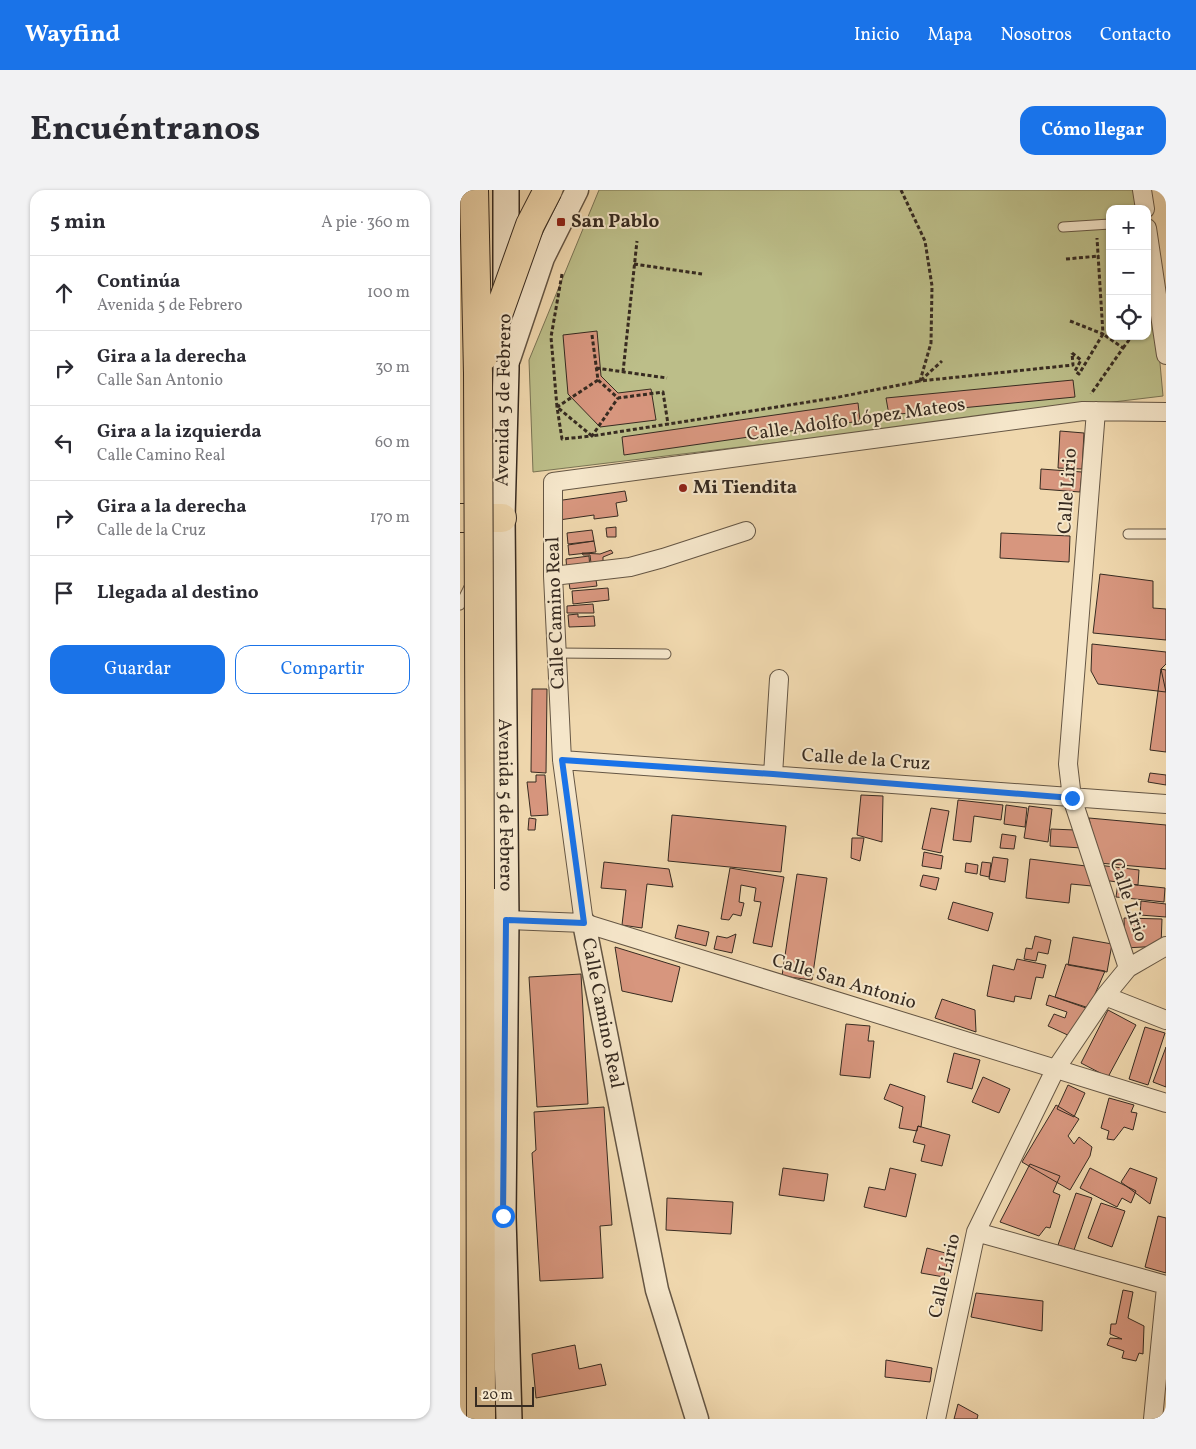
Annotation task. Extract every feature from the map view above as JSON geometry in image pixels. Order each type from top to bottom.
[{"type":"main road","name":"Avenida 5 de Febrero","points":[[474,190],[478,373],[481,1419]]},
{"type":"main road","name":"Avenida 5 de Febrero","points":[[506,190],[506,369],[495,533],[506,920],[503,1216],[509,1419]]},
{"type":"main road","points":[[478,373],[530,225],[548,190]]},
{"type":"main road","points":[[460,518],[495,533]]},
{"type":"street","points":[[506,369],[543,258],[577,190]]},
{"type":"street","points":[[1142,190],[1144,205]]},
{"type":"street","points":[[1150,250],[1166,355]]},
{"type":"street","name":"Calle Adolfo López Mateos","points":[[553,482],[1089,411],[1166,412]]},
{"type":"street","name":"Calle Lirio","points":[[936,1419],[976,1232],[1055,1070],[1105,996],[1128,968],[1072,798],[1068,764],[1089,411]]},
{"type":"street","name":"Calle Camino Real","points":[[553,482],[553,576],[562,760],[584,923],[657,1290],[697,1419]]},
{"type":"street","points":[[553,576],[630,567],[746,531]]},
{"type":"street","points":[[773,774],[780,679]]},
{"type":"street","name":"Calle de la Cruz","points":[[562,760],[1166,804]]},
{"type":"street","name":"Calle San Antonio","points":[[506,920],[584,923],[1166,1103]]},
{"type":"street","points":[[1128,968],[1166,946]]},
{"type":"street","points":[[1105,996],[1166,1020]]},
{"type":"street","points":[[976,1232],[1166,1286],[1153,1419]]},
{"type":"lane","points":[[1063,227],[1106,224]]},
{"type":"lane","points":[[460,605],[495,533]]},
{"type":"lane","points":[[1128,534],[1166,534]]},
{"type":"lane","points":[[557,653],[666,654]]},
{"type":"path","points":[[901,190],[925,241],[932,286],[931,343],[920,381]]},
{"type":"path","points":[[564,268],[551,337],[557,407],[562,439],[592,436],[834,398],[920,381],[1073,364],[1072,353],[1081,360],[1075,371],[1079,374],[1102,334],[1096,225]]},
{"type":"path","points":[[623,372],[636,241]]},
{"type":"path","points":[[1066,259],[1099,256]]},
{"type":"path","points":[[634,264],[702,274]]},
{"type":"path","points":[[1070,320],[1102,334],[1123,348]]},
{"type":"path","points":[[592,335],[598,380],[618,398]]},
{"type":"path","points":[[1089,411],[1093,389],[1129,340]]},
{"type":"path","points":[[920,381],[942,362]]},
{"type":"path","points":[[596,368],[667,378]]},
{"type":"path","points":[[557,407],[598,380]]},
{"type":"path","points":[[592,436],[618,398],[663,392],[668,424]]},
{"type":"path","points":[[557,407],[592,436]]},
{"type":"green space","points":[[599,190],[1144,190],[1146,205],[1106,205],[1106,340],[1151,340],[1151,266],[1163,396],[533,472],[529,360]]},
{"type":"building","points":[[597,331],[601,376],[618,393],[651,389],[656,420],[600,427],[568,394],[563,335]]},
{"type":"building","points":[[1073,380],[1075,397],[889,415],[886,398]]},
{"type":"building","points":[[858,403],[860,421],[624,455],[622,437]]},
{"type":"building","points":[[1060,431],[1084,433],[1082,469],[1058,468]]},
{"type":"building","points":[[1041,469],[1082,472],[1080,492],[1040,489]]},
{"type":"building","points":[[625,491],[627,501],[616,503],[618,516],[594,519],[594,515],[559,520],[556,501]]},
{"type":"building","points":[[616,527],[616,537],[607,537],[606,528]]},
{"type":"building","points":[[592,530],[594,541],[568,544],[567,533]]},
{"type":"building","points":[[1001,533],[1070,536],[1069,562],[1000,558]]},
{"type":"building","points":[[594,541],[596,552],[569,555],[568,545]]},
{"type":"building","points":[[611,550],[613,553],[603,557],[603,561],[591,563],[590,555],[583,555],[582,553],[600,554]]},
{"type":"building","points":[[589,556],[590,569],[567,571],[566,559]]},
{"type":"building","points":[[595,574],[597,586],[570,589],[568,576]]},
{"type":"building","points":[[1100,574],[1153,581],[1153,608],[1166,609],[1166,640],[1093,633]]},
{"type":"building","points":[[608,588],[609,600],[573,604],[572,591]]},
{"type":"building","points":[[593,604],[594,613],[567,613],[567,606]]},
{"type":"building","points":[[578,614],[578,617],[594,616],[595,626],[569,627],[568,615]]},
{"type":"building","points":[[1092,644],[1166,652],[1166,664],[1161,669],[1166,692],[1098,684],[1091,671]]},
{"type":"building","points":[[1161,669],[1166,670],[1166,752],[1150,750]]},
{"type":"building","points":[[532,689],[547,689],[546,773],[531,772]]},
{"type":"building","points":[[1150,773],[1166,775],[1166,785],[1148,782]]},
{"type":"building","points":[[536,775],[545,775],[548,815],[531,816],[527,782],[536,782]]},
{"type":"building","points":[[861,795],[883,796],[882,842],[857,835]]},
{"type":"building","points":[[958,800],[1003,805],[1001,820],[974,816],[971,842],[953,840]]},
{"type":"building","points":[[1006,805],[1027,808],[1025,827],[1004,824]]},
{"type":"building","points":[[1029,806],[1052,809],[1048,842],[1024,838]]},
{"type":"building","points":[[931,808],[949,811],[941,853],[922,849]]},
{"type":"building","points":[[672,815],[786,826],[781,872],[668,861]]},
{"type":"building","points":[[529,818],[536,819],[535,830],[528,830]]},
{"type":"building","points":[[1089,818],[1166,825],[1166,869],[1099,863]]},
{"type":"building","points":[[1051,829],[1075,830],[1082,848],[1050,846]]},
{"type":"building","points":[[1002,834],[1016,836],[1014,849],[1000,848]]},
{"type":"building","points":[[852,838],[864,838],[860,861],[851,858]]},
{"type":"building","points":[[924,852],[943,856],[941,869],[922,866]]},
{"type":"building","points":[[993,857],[1008,859],[1005,882],[989,879]]},
{"type":"building","points":[[1030,859],[1086,866],[1092,886],[1071,884],[1069,903],[1026,898]]},
{"type":"building","points":[[604,862],[669,869],[673,887],[647,884],[642,928],[622,925],[626,890],[601,888]]},
{"type":"building","points":[[982,862],[991,863],[989,877],[980,875]]},
{"type":"building","points":[[966,863],[978,865],[977,874],[965,872]]},
{"type":"building","points":[[1098,865],[1139,870],[1138,885],[1103,880]]},
{"type":"building","points":[[730,868],[784,877],[772,947],[753,943],[761,902],[754,901],[756,888],[741,885],[739,902],[744,903],[741,916],[733,914],[729,920],[721,919]]},
{"type":"building","points":[[797,874],[827,878],[812,980],[782,976]]},
{"type":"building","points":[[923,875],[939,878],[936,890],[920,886]]},
{"type":"building","points":[[1118,883],[1165,888],[1164,902],[1116,897]]},
{"type":"building","points":[[1141,901],[1166,904],[1166,917],[1140,915]]},
{"type":"building","points":[[953,902],[993,913],[988,931],[948,919]]},
{"type":"building","points":[[1124,918],[1162,919],[1161,946],[1125,948]]},
{"type":"building","points":[[678,925],[709,932],[706,946],[675,938]]},
{"type":"building","points":[[736,934],[732,953],[714,949],[717,936],[727,938]]},
{"type":"building","points":[[1035,936],[1051,940],[1048,954],[1038,952],[1036,961],[1024,959],[1026,948],[1032,949]]},
{"type":"building","points":[[1073,937],[1112,944],[1107,972],[1068,965]]},
{"type":"building","points":[[615,947],[680,967],[672,1002],[622,991]]},
{"type":"building","points":[[1017,959],[1046,965],[1043,978],[1036,977],[1031,999],[1015,996],[1014,1002],[987,996],[993,965],[1014,970]]},
{"type":"building","points":[[1066,964],[1105,971],[1089,1008],[1055,997]]},
{"type":"building","points":[[581,974],[588,1104],[537,1107],[529,977]]},
{"type":"building","points":[[1049,995],[1086,1008],[1072,1037],[1048,1026],[1054,1014],[1065,1018],[1067,1012],[1046,1005]]},
{"type":"building","points":[[942,999],[975,1010],[976,1032],[935,1018]]},
{"type":"building","points":[[1108,1010],[1136,1025],[1108,1077],[1081,1063]]},
{"type":"building","points":[[846,1024],[870,1026],[868,1041],[874,1041],[870,1078],[840,1075]]},
{"type":"building","points":[[1145,1027],[1165,1033],[1148,1085],[1129,1079]]},
{"type":"building","points":[[1166,1047],[1166,1087],[1153,1082]]},
{"type":"building","points":[[954,1053],[980,1060],[972,1089],[947,1082]]},
{"type":"building","points":[[983,1077],[1010,1089],[999,1113],[972,1102]]},
{"type":"building","points":[[890,1084],[925,1096],[921,1127],[918,1126],[917,1131],[899,1128],[903,1107],[884,1099]]},
{"type":"building","points":[[1068,1085],[1085,1093],[1074,1117],[1057,1109]]},
{"type":"building","points":[[1109,1098],[1134,1105],[1131,1112],[1137,1113],[1133,1130],[1124,1127],[1114,1140],[1107,1139],[1109,1131],[1101,1128]]},
{"type":"building","points":[[1056,1105],[1079,1119],[1068,1136],[1074,1144],[1079,1137],[1092,1147],[1090,1156],[1070,1190],[1022,1162]]},
{"type":"building","points":[[604,1107],[612,1225],[600,1226],[603,1278],[540,1281],[532,1153],[536,1150],[534,1112]]},
{"type":"building","points":[[918,1126],[950,1135],[942,1166],[921,1161],[925,1145],[913,1142]]},
{"type":"building","points":[[1030,1164],[1060,1176],[1053,1192],[1060,1195],[1050,1228],[1046,1227],[1039,1236],[1000,1222]]},
{"type":"building","points":[[783,1168],[828,1174],[824,1201],[779,1195]]},
{"type":"building","points":[[890,1168],[916,1174],[906,1217],[864,1207],[869,1187],[885,1190]]},
{"type":"building","points":[[1090,1168],[1136,1191],[1131,1203],[1122,1198],[1117,1207],[1080,1188]]},
{"type":"building","points":[[1130,1168],[1157,1178],[1150,1204],[1121,1182]]},
{"type":"building","points":[[1076,1193],[1092,1198],[1074,1250],[1058,1245]]},
{"type":"building","points":[[667,1198],[733,1202],[731,1234],[666,1230]]},
{"type":"building","points":[[1101,1203],[1125,1211],[1112,1247],[1088,1238]]},
{"type":"building","points":[[1158,1216],[1166,1218],[1166,1273],[1145,1267]]},
{"type":"building","points":[[927,1248],[949,1254],[944,1277],[921,1273]]},
{"type":"building","points":[[1123,1290],[1133,1292],[1128,1318],[1144,1326],[1143,1354],[1139,1353],[1136,1361],[1122,1358],[1124,1351],[1107,1345],[1110,1338],[1122,1339],[1110,1334],[1111,1324],[1116,1324]]},
{"type":"building","points":[[976,1293],[1043,1301],[1042,1331],[971,1317]]},
{"type":"building","points":[[575,1345],[579,1369],[601,1364],[606,1385],[536,1398],[532,1354]]},
{"type":"building","points":[[886,1360],[932,1368],[930,1382],[885,1377]]},
{"type":"building","points":[[958,1404],[978,1415],[977,1419],[954,1419]]},
{"type":"place","name":"San Pablo","points":[[561,222]]},
{"type":"place","name":"Mi Tiendita","points":[[683,488]]},
{"type":"route","points":[[503,1216],[506,920],[584,923],[562,760],[773,774],[1072,798]]}]
